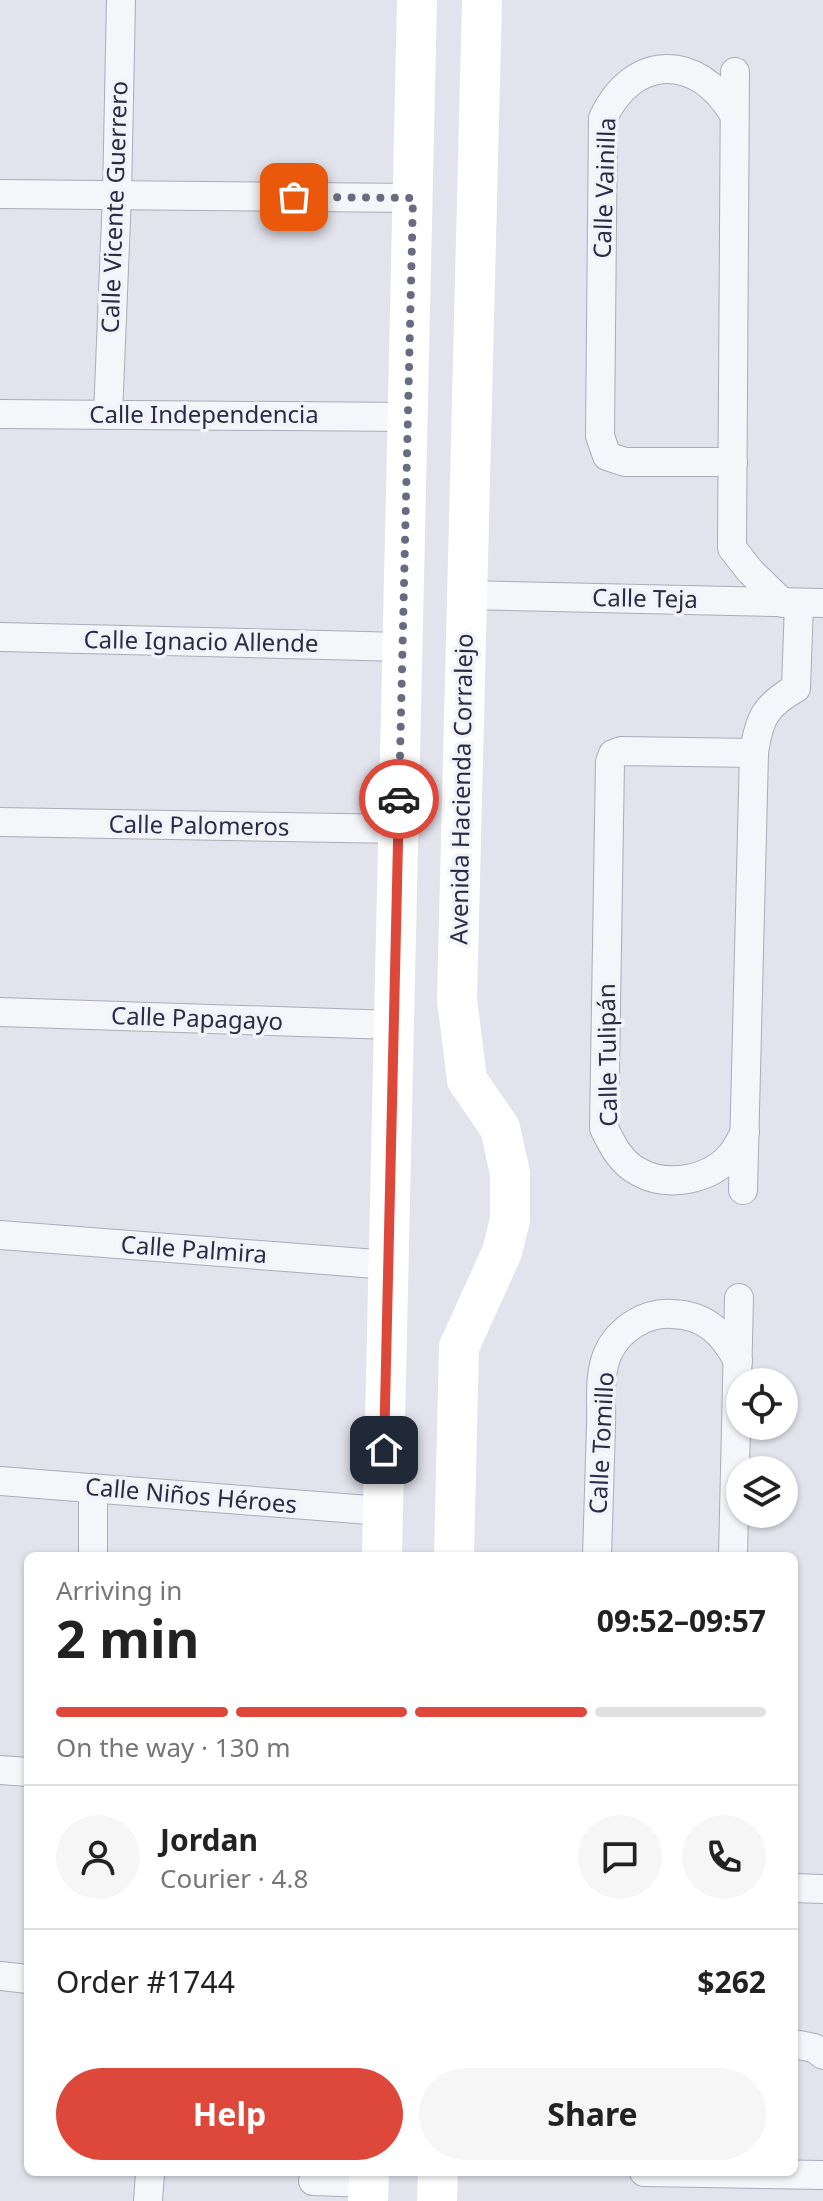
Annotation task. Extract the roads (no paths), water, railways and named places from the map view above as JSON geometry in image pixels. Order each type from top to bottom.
[{"type":"main road","points":[[382,1552],[417,0]]},
{"type":"main road","name":"Avenida Hacienda Corralejo","points":[[454,1552],[459,1347],[502,1252],[510,1220],[510,1173],[500,1128],[467,1080],[457,999],[482,0]]},
{"type":"main road","points":[[437,2201],[438,2176]]},
{"type":"street","name":"Calle Vicente Guerrero","points":[[108,415],[121,0]]},
{"type":"street","name":"Calle Vainilla","points":[[733,113],[708,81],[679,70],[667,70],[639,76],[624,86],[612,99],[603,118],[600,436],[607,456],[625,462],[733,462]]},
{"type":"street","points":[[735,72],[732,548],[750,571],[802,603],[796,688],[777,699],[765,712],[757,728],[754,753],[743,1190]]},
{"type":"street","points":[[0,194],[413,198]]},
{"type":"street","name":"Calle Independencia","points":[[0,414],[408,417]]},
{"type":"street","name":"Calle Teja","points":[[467,595],[802,603]]},
{"type":"street","name":"Calle Ignacio Allende","points":[[0,637],[403,647]]},
{"type":"street","name":"Calle Tulipán","points":[[745,1132],[732,1155],[707,1174],[670,1181],[638,1172],[616,1153],[604,1128],[610,762],[613,754],[621,751],[754,753]]},
{"type":"street","name":"Calle Palomeros","points":[[0,822],[399,829]]},
{"type":"street","name":"Calle Papagayo","points":[[0,1012],[394,1025]]},
{"type":"street","name":"Calle Palmira","points":[[0,1235],[389,1265]]},
{"type":"street","points":[[733,1552],[739,1298]]},
{"type":"street","name":"Calle Tomillo","points":[[597,1552],[603,1370],[615,1341],[628,1328],[648,1317],[667,1313],[685,1314],[715,1328],[727,1340],[738,1361]]},
{"type":"street","name":"Calle Niños Héroes","points":[[0,1481],[382,1511]]},
{"type":"street","points":[[93,1488],[93,1552]]},
{"type":"street","points":[[0,1770],[24,1772]]},
{"type":"street","points":[[798,1888],[823,1889]]},
{"type":"street","points":[[0,1976],[24,1979]]},
{"type":"street","points":[[798,2045],[814,2048],[823,2055]]},
{"type":"street","points":[[812,2175],[823,2153]]},
{"type":"street","points":[[313,2185],[368,2185]]}]
